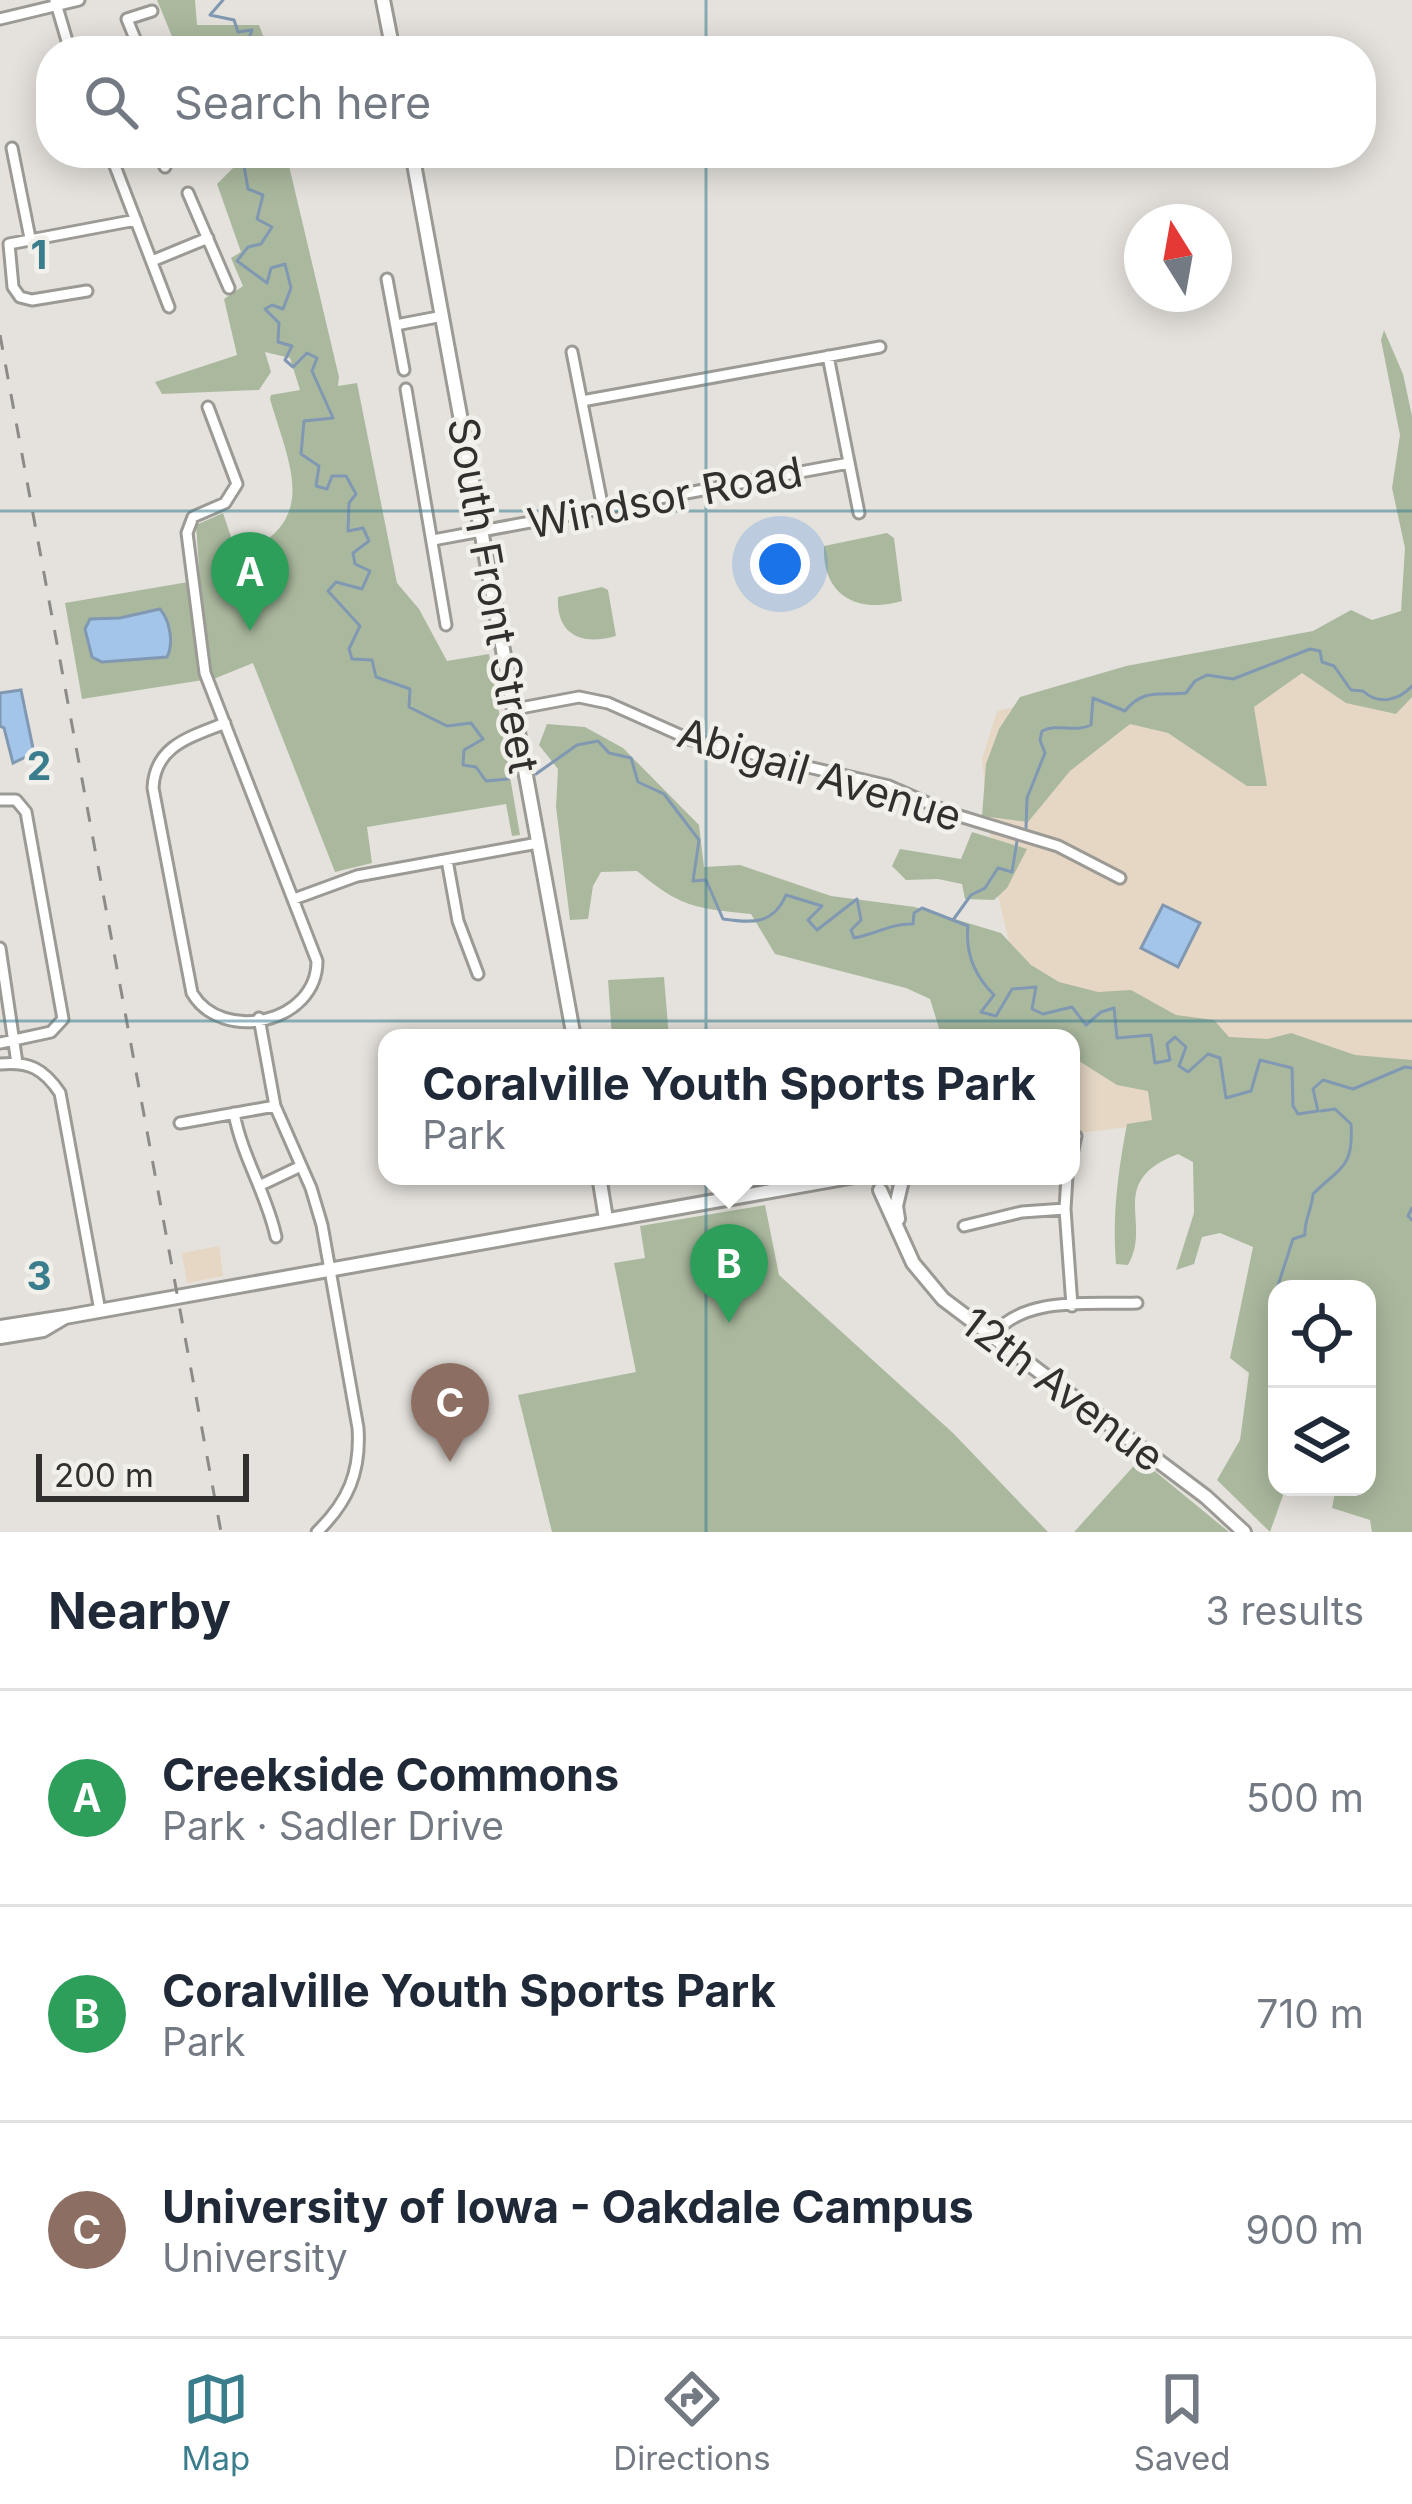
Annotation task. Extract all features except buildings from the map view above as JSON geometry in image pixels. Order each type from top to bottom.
[{"type":"street","points":[[0,19],[79,0]]},
{"type":"street","points":[[383,0],[390,36]]},
{"type":"street","points":[[56,4],[66,36]]},
{"type":"street","points":[[134,36],[127,19],[152,11]]},
{"type":"street","points":[[12,148],[30,238]]},
{"type":"street","points":[[116,168],[169,308]]},
{"type":"street","name":"South Front Street","points":[[415,168],[572,1029]]},
{"type":"street","points":[[188,193],[229,288]]},
{"type":"street","points":[[87,291],[32,300],[20,297],[13,286],[7,248],[14,241],[136,220]]},
{"type":"street","points":[[152,261],[208,238]]},
{"type":"street","points":[[387,279],[404,370]]},
{"type":"street","points":[[396,326],[444,316]]},
{"type":"street","points":[[582,401],[880,347]]},
{"type":"street","points":[[572,352],[603,509]]},
{"type":"street","points":[[828,356],[859,513]]},
{"type":"street","points":[[406,389],[446,625]]},
{"type":"street","points":[[208,407],[237,484],[225,503],[193,517],[187,533],[203,665],[315,952],[316,979],[296,1007],[237,1022],[202,1008],[192,993],[153,793],[155,770],[170,747],[225,723]]},
{"type":"street","name":"Windsor Road","points":[[433,541],[849,463]]},
{"type":"street","name":"Abigail Avenue","points":[[515,709],[579,697],[608,703],[689,740],[889,786],[953,814],[1058,846],[1120,878]]},
{"type":"street","points":[[0,800],[16,800],[26,812],[63,1010],[63,1018],[51,1032],[0,1043]]},
{"type":"street","points":[[294,898],[357,876],[538,844]]},
{"type":"street","points":[[447,860],[458,921],[478,974]]},
{"type":"street","points":[[0,948],[17,1063]]},
{"type":"street","points":[[260,1018],[275,1106],[322,1226],[359,1445],[350,1490],[317,1532]]},
{"type":"street","points":[[0,1064],[17,1063],[42,1071],[61,1093],[100,1311]]},
{"type":"street","points":[[180,1123],[275,1106]]},
{"type":"street","points":[[234,1113],[276,1237]]},
{"type":"street","points":[[261,1186],[301,1166]]},
{"type":"street","points":[[600,1185],[607,1219]]},
{"type":"street","points":[[0,1327],[818,1185]]},
{"type":"street","name":"12th Avenue","points":[[875,1185],[913,1263],[931,1287],[1206,1496],[1244,1532]]},
{"type":"street","points":[[898,1232],[901,1185]]},
{"type":"street","points":[[1067,1185],[1072,1306]]},
{"type":"street","points":[[964,1226],[1022,1212],[1066,1209]]},
{"type":"street","points":[[992,1336],[1016,1313],[1137,1303]]},
{"type":"street","points":[[0,1336],[43,1330],[65,1317]]},
{"type":"shaded area","points":[[1412,613],[1412,1082],[1308,1105],[1080,1133],[1080,1029],[1030,1029],[995,883],[982,759],[997,711]]},
{"type":"shaded area","points":[[219,1246],[223,1276],[187,1283],[182,1253]]},
{"type":"green space","points":[[157,0],[195,0],[197,25],[259,25],[263,36],[172,36]]},
{"type":"green space","points":[[233,168],[290,168],[338,386],[357,383],[397,583],[419,609],[447,661],[489,654],[520,835],[512,836],[506,804],[367,827],[372,863],[335,872],[253,663],[216,678],[82,699],[65,603],[200,580],[196,525],[223,513],[237,555],[264,542],[290,509],[290,469],[270,399],[300,390],[290,358],[265,352],[271,372],[259,390],[162,394],[155,382],[237,355],[224,299],[243,286],[231,258],[241,252],[217,184]]},
{"type":"green space","points":[[1384,330],[1403,374],[1412,416],[1412,697],[1396,714],[1346,703],[1302,673],[1254,707],[1267,786],[1247,786],[1168,733],[1130,724],[1070,771],[1028,822],[982,816],[986,764],[999,729],[1020,697],[1126,666],[1313,631],[1351,610],[1372,620],[1401,611],[1405,548],[1392,488],[1400,435],[1381,340]]},
{"type":"green space","points":[[887,533],[894,538],[902,601],[871,605],[846,597],[829,578],[824,546]]},
{"type":"green space","points":[[602,587],[608,590],[616,636],[582,638],[561,621],[558,597]]},
{"type":"green space","points":[[547,724],[585,727],[623,748],[699,825],[704,867],[740,865],[831,896],[915,907],[1001,933],[1031,965],[1059,982],[1098,992],[1131,990],[1176,1015],[1214,1020],[1229,1037],[1268,1039],[1291,1033],[1355,1055],[1412,1060],[1412,1532],[1372,1532],[1370,1520],[1332,1508],[1334,1496],[1376,1496],[1376,1280],[1268,1280],[1268,1496],[1283,1496],[1270,1532],[1217,1480],[1240,1440],[1249,1373],[1230,1358],[1253,1247],[1220,1233],[1202,1237],[1194,1264],[1176,1270],[1194,1213],[1193,1162],[1178,1154],[1143,1177],[1135,1204],[1134,1249],[1128,1265],[1116,1264],[1117,1194],[1127,1124],[1152,1120],[1148,1091],[1117,1085],[1080,1062],[1080,1029],[939,1029],[930,999],[906,988],[775,954],[751,914],[690,904],[637,871],[601,872],[593,886],[588,919],[570,920],[556,807],[558,769],[539,745]]},
{"type":"green space","points":[[972,832],[1027,849],[1007,888],[994,900],[965,899],[962,884],[906,880],[892,866],[900,849],[961,859]]},
{"type":"green space","points":[[664,977],[668,1029],[611,1029],[608,980]]},
{"type":"green space","points":[[765,1205],[779,1275],[953,1433],[1048,1532],[552,1532],[518,1395],[636,1372],[614,1263],[645,1258],[640,1226]]},
{"type":"green space","points":[[1140,1459],[1229,1532],[1074,1532]]},
{"type":"water","points":[[160,609],[170,632],[167,657],[102,662],[92,657],[85,629],[90,619]]},
{"type":"water","points":[[21,690],[34,753],[13,763],[0,726],[0,693]]},
{"type":"water","points":[[1163,905],[1200,923],[1178,967],[1141,948]]},
{"type":"waterway","points":[[223,0],[210,15],[234,20],[238,32],[252,30],[250,36]]},
{"type":"waterway","points":[[244,168],[248,189],[263,195],[257,219],[272,227],[261,244],[248,247],[237,261],[267,283],[271,268],[285,264],[291,288],[283,309],[272,305],[265,309],[279,323],[278,342],[292,346],[285,360],[293,367],[307,353],[317,358],[312,371],[333,418],[304,421],[301,454],[319,466],[316,486],[327,489],[332,476],[346,476],[356,494],[349,503],[348,531],[363,528],[369,541],[353,553],[355,564],[370,571],[362,589],[336,582],[328,591],[360,626],[349,649],[352,659],[372,660],[376,677],[410,689],[409,707],[447,726],[471,723],[483,739],[464,750],[463,765],[476,767],[486,781],[508,779]]},
{"type":"waterway","points":[[1026,828],[1027,798],[1045,753],[1042,731],[1091,725],[1093,698],[1125,711],[1139,698],[1186,693],[1207,675],[1233,679],[1310,649],[1320,651],[1322,662],[1334,666],[1351,690],[1389,699],[1412,686]]},
{"type":"waterway","points":[[536,774],[577,745],[598,741],[609,753],[631,758],[638,782],[664,794],[699,840],[693,881],[706,880],[723,919],[768,917],[786,895],[822,906],[808,920],[817,930],[857,899],[861,920],[851,930],[854,938],[913,924],[914,913],[922,908],[968,926],[973,964],[994,995],[981,1012],[996,1016],[1012,989],[1036,987],[1032,1009],[1043,1014],[1072,1007],[1086,1025],[1114,1008],[1117,1038],[1151,1035],[1155,1063],[1170,1060],[1167,1044],[1175,1037],[1186,1047],[1179,1066],[1188,1072],[1208,1054],[1220,1058],[1226,1098],[1251,1091],[1260,1060],[1292,1068],[1293,1106],[1298,1114],[1318,1111],[1313,1089],[1323,1080],[1353,1089],[1412,1068]]},
{"type":"waterway","points":[[953,920],[998,868],[1012,872],[1017,841]]},
{"type":"waterway","points":[[1280,1280],[1293,1239],[1305,1235],[1313,1194],[1343,1165],[1350,1150],[1351,1124],[1335,1109],[1321,1111]]},
{"type":"waterway","points":[[1412,1208],[1408,1216],[1412,1220]]},
{"type":"railway","points":[[0,335],[221,1532]]},
{"type":"place","name":"Creekside Commons","points":[[250,631]]},
{"type":"place","name":"Coralville Youth Sports Park","points":[[729,1323]]},
{"type":"place","name":"University of Iowa - Oakdale Campus","points":[[450,1462]]}]
